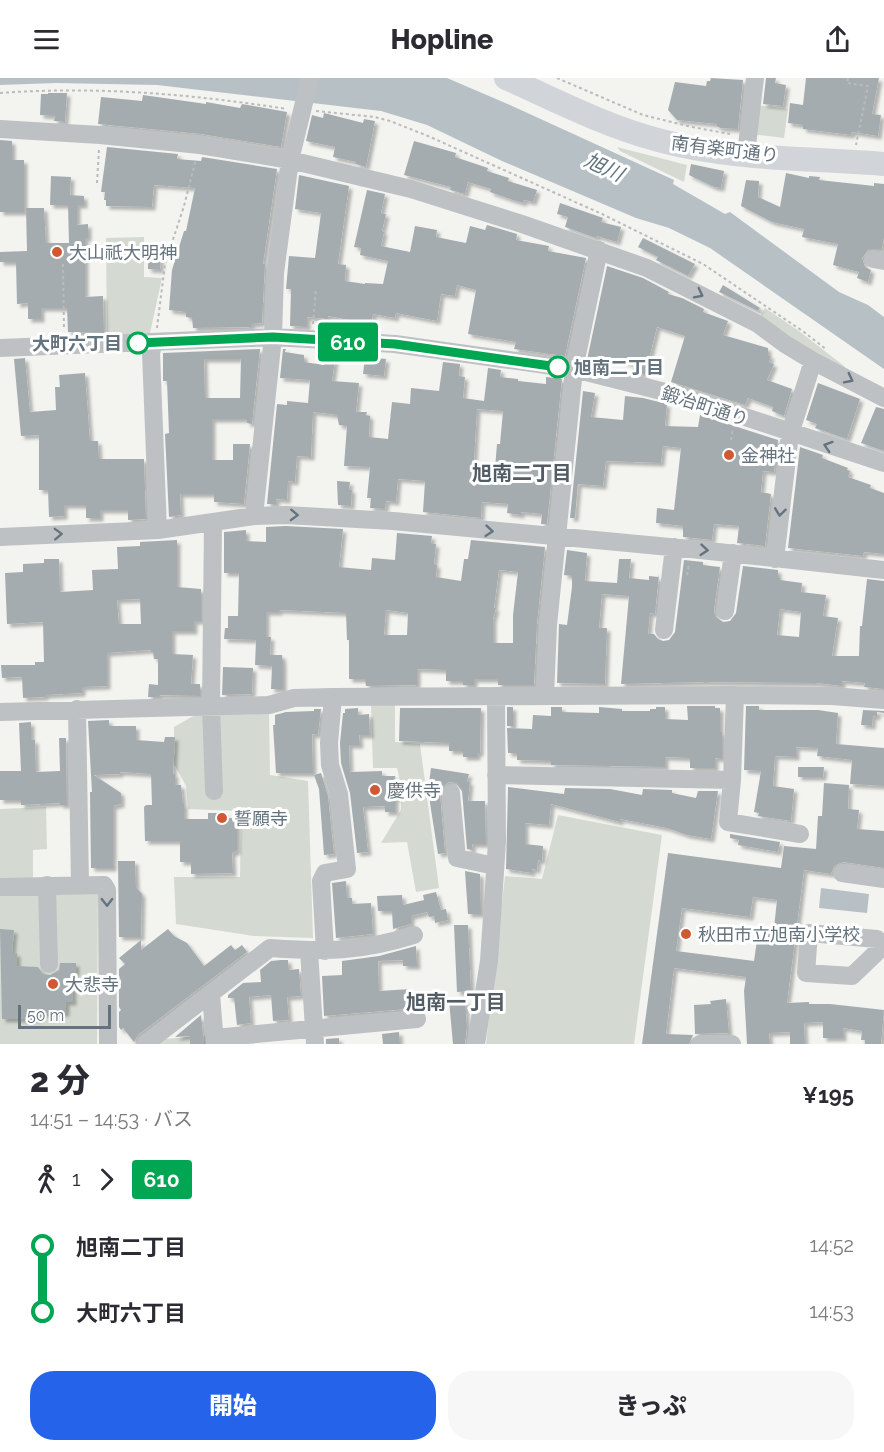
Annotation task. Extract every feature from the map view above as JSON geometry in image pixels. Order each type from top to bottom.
[{"type":"main road","name":"南有楽町通り","points":[[506,78],[540,85],[616,126],[657,140],[698,149],[747,146],[884,164]]},
{"type":"street","points":[[254,516],[273,337],[275,273],[290,160],[310,78]]},
{"type":"street","points":[[747,146],[755,78]]},
{"type":"street","points":[[0,129],[100,135],[200,145],[290,160],[411,189],[522,224],[647,268],[759,324],[813,362],[884,398]]},
{"type":"street","points":[[545,696],[548,625],[574,369],[599,250]]},
{"type":"street","name":"鍛冶町通り","points":[[0,348],[273,337],[395,344],[574,369],[685,397],[790,434],[884,463]]},
{"type":"street","points":[[154,342],[151,353],[158,530]]},
{"type":"street","points":[[775,559],[790,434],[813,362]]},
{"type":"street","points":[[0,537],[158,530],[254,516],[286,515],[339,517],[557,536],[884,570]]},
{"type":"street","points":[[213,522],[211,705],[214,791]]},
{"type":"street","points":[[664,630],[674,547]]},
{"type":"street","points":[[725,611],[733,553]]},
{"type":"street","points":[[735,695],[728,822],[800,834]]},
{"type":"street","points":[[0,712],[269,705],[294,698],[333,697],[735,695],[832,696],[884,700]]},
{"type":"street","points":[[476,1044],[489,961],[495,866],[498,803],[496,696]]},
{"type":"street","points":[[314,1037],[321,881],[325,873],[347,869],[339,794],[330,765],[329,743],[333,697]]},
{"type":"street","points":[[76,709],[80,885]]},
{"type":"street","points":[[496,776],[732,780]]},
{"type":"street","points":[[451,793],[457,858],[495,866]]},
{"type":"street","points":[[842,873],[884,879]]},
{"type":"street","points":[[47,885],[49,964]]},
{"type":"street","points":[[0,887],[104,885],[107,890],[108,1044]]},
{"type":"street","points":[[145,1044],[270,948],[317,951],[358,949],[414,935]]},
{"type":"street","points":[[211,994],[215,1041],[314,1037],[417,1019]]},
{"type":"street","points":[[700,1044],[732,1044]]},
{"type":"path","points":[[557,78],[643,115],[692,127],[747,146]]},
{"type":"path","points":[[848,78],[847,83],[868,86],[856,145],[848,144]]},
{"type":"path","points":[[0,93],[52,89],[137,91],[213,98],[302,112],[320,111],[375,117],[390,121],[602,214],[703,264],[804,332],[829,352]]},
{"type":"path","points":[[97,183],[100,135]]},
{"type":"path","points":[[154,342],[161,309],[165,264],[184,206],[200,145]]},
{"type":"path","points":[[63,264],[65,345]]},
{"type":"path","points":[[312,339],[316,288]]},
{"type":"shaded area","points":[[755,105],[788,109],[784,138],[751,134]]},
{"type":"shaded area","points":[[617,147],[687,165],[684,182],[620,151]]},
{"type":"shaded area","points":[[144,237],[144,277],[162,278],[150,333],[107,335],[106,238]]},
{"type":"shaded area","points":[[765,308],[799,331],[844,366],[847,371],[758,320]]},
{"type":"shaded area","points":[[371,705],[395,705],[395,742],[420,744],[439,888],[416,892],[407,842],[381,843],[401,810],[401,785],[397,768],[373,768]]},
{"type":"shaded area","points":[[269,713],[270,775],[308,781],[313,938],[254,936],[176,924],[174,877],[240,877],[241,811],[188,809],[186,786],[174,764],[174,727],[195,715]]},
{"type":"shaded area","points":[[46,807],[47,849],[33,850],[33,878],[0,879],[0,809]]},
{"type":"shaded area","points":[[558,815],[662,835],[634,1044],[486,1044],[505,876],[542,879]]},
{"type":"shaded area","points":[[0,892],[98,892],[97,1044],[0,1044]]},
{"type":"shaded area","points":[[211,1035],[211,1044],[149,1044],[154,1040]]},
{"type":"water","name":"旭川","points":[[0,78],[447,78],[674,180],[673,184],[725,214],[730,212],[839,292],[868,305],[884,317],[884,369],[710,248],[669,228],[636,218],[502,161],[427,125],[381,111],[157,85],[56,83],[0,85]]},
{"type":"water","points":[[821,888],[869,894],[867,913],[819,908]]},
{"type":"building","points":[[711,78],[743,80],[738,129],[721,128],[716,126],[717,124],[677,120],[668,110],[675,82],[706,86],[707,81]]},
{"type":"building","points":[[766,78],[776,78],[775,83],[786,85],[783,106],[763,104]]},
{"type":"building","points":[[806,78],[879,78],[872,114],[881,115],[878,136],[803,129],[803,125],[788,123],[790,103],[803,105]]},
{"type":"building","points":[[67,93],[65,122],[54,121],[55,116],[40,115],[41,94]]},
{"type":"building","points":[[143,95],[240,108],[242,104],[287,112],[281,147],[201,134],[98,124],[101,97],[142,101]]},
{"type":"building","points":[[324,113],[363,123],[364,119],[375,121],[366,167],[356,162],[333,157],[335,147],[306,141],[312,115],[323,118]]},
{"type":"building","points":[[0,140],[12,141],[12,160],[24,160],[24,212],[0,212]]},
{"type":"building","points":[[414,141],[456,153],[455,157],[488,168],[487,171],[509,178],[508,181],[537,190],[533,202],[524,200],[523,203],[513,200],[490,192],[491,189],[468,182],[465,194],[450,190],[451,187],[404,175]]},
{"type":"building","points":[[107,147],[178,154],[177,159],[201,161],[202,157],[277,169],[263,264],[265,264],[262,323],[251,324],[251,327],[193,328],[192,318],[186,317],[186,312],[169,310],[172,270],[184,231],[186,231],[195,188],[154,185],[152,207],[106,206],[105,192],[101,192]]},
{"type":"building","points":[[691,164],[724,171],[721,188],[689,175]]},
{"type":"building","points":[[786,173],[809,178],[809,176],[820,177],[819,180],[874,186],[874,183],[884,184],[882,249],[869,249],[862,258],[865,267],[871,270],[868,282],[857,278],[859,272],[833,265],[838,244],[802,237],[804,229],[772,222],[741,206],[746,180],[759,181],[758,197],[780,207]]},
{"type":"building","points":[[299,175],[349,186],[338,264],[346,265],[345,281],[383,284],[388,261],[360,255],[361,248],[354,247],[367,190],[385,194],[381,213],[386,214],[381,246],[410,252],[415,226],[437,230],[436,237],[466,243],[470,226],[485,230],[487,225],[517,234],[516,240],[549,246],[548,251],[586,258],[565,356],[514,349],[516,342],[468,334],[476,290],[457,285],[455,296],[441,294],[437,321],[396,313],[395,318],[373,314],[371,324],[328,316],[328,319],[307,317],[307,327],[290,326],[291,289],[286,289],[289,256],[315,258],[321,213],[295,209]]},
{"type":"building","points":[[51,176],[71,177],[70,195],[84,196],[84,205],[77,205],[77,225],[88,224],[88,238],[85,238],[85,297],[103,296],[104,333],[68,332],[67,308],[41,308],[41,319],[28,319],[28,303],[17,304],[16,262],[0,262],[0,252],[27,251],[26,208],[44,208],[46,243],[69,243],[68,205],[50,205]]},
{"type":"building","points":[[560,203],[603,218],[601,222],[621,227],[617,242],[597,236],[596,238],[565,227],[568,217],[557,214]]},
{"type":"building","points":[[643,238],[695,264],[688,276],[656,260],[658,257],[638,247]]},
{"type":"building","points":[[148,243],[161,243],[160,270],[148,269]]},
{"type":"building","points":[[607,266],[643,278],[669,292],[668,294],[704,309],[703,312],[728,321],[723,335],[768,348],[768,355],[771,356],[769,362],[774,364],[767,380],[792,389],[784,416],[772,411],[773,407],[748,398],[745,405],[671,382],[685,336],[657,327],[645,375],[632,372],[634,364],[596,356],[595,361],[587,360]]},
{"type":"building","points":[[723,285],[760,308],[758,311],[719,292]]},
{"type":"building","points":[[260,349],[252,424],[247,423],[247,419],[212,419],[212,460],[233,460],[233,444],[250,444],[244,504],[214,502],[214,494],[180,494],[181,515],[169,517],[165,434],[169,433],[167,381],[163,381],[163,353]],"holes":[[[204,359],[241,359],[240,398],[205,398]]]},
{"type":"building","points":[[283,349],[286,349],[285,352],[304,355],[304,362],[324,365],[326,352],[336,353],[332,381],[359,383],[356,412],[367,412],[366,415],[370,416],[369,437],[388,439],[392,402],[410,404],[411,388],[439,391],[443,362],[460,364],[459,376],[465,377],[463,398],[484,401],[488,368],[501,370],[500,377],[518,379],[518,381],[546,384],[546,377],[562,379],[547,524],[541,524],[542,514],[507,513],[508,504],[482,502],[481,518],[423,512],[425,481],[398,479],[396,502],[386,501],[385,509],[370,508],[371,498],[367,498],[370,467],[344,466],[347,426],[339,425],[337,415],[313,412],[311,457],[297,456],[295,482],[288,481],[287,500],[276,499],[276,504],[267,504],[277,404],[287,405],[287,401],[308,403],[310,380],[280,378]],"holes":[[[477,409],[503,411],[494,480],[473,478]]]},
{"type":"building","points":[[365,357],[386,359],[384,376],[363,374]]},
{"type":"building","points":[[25,358],[30,412],[56,410],[55,387],[60,387],[59,375],[85,373],[90,441],[98,441],[99,459],[144,459],[146,519],[128,520],[128,510],[100,510],[100,518],[86,518],[86,505],[64,505],[64,516],[49,517],[48,490],[39,490],[39,435],[21,436],[14,359]]},
{"type":"building","points":[[818,383],[860,399],[847,439],[815,428],[817,424],[806,420]]},
{"type":"building","points":[[583,391],[595,393],[591,417],[623,420],[625,396],[643,398],[667,404],[665,426],[698,427],[700,415],[778,440],[774,472],[763,471],[761,492],[771,494],[765,546],[737,543],[739,526],[714,524],[712,540],[683,537],[683,526],[656,523],[657,508],[674,510],[681,448],[663,446],[661,463],[606,461],[603,486],[578,484],[575,518],[570,518]]},
{"type":"building","points":[[876,407],[884,409],[884,451],[861,443]]},
{"type":"building","points":[[800,447],[823,455],[822,458],[848,468],[847,470],[850,471],[848,477],[871,485],[870,488],[884,493],[884,554],[864,552],[863,556],[788,548]]},
{"type":"building","points":[[337,481],[350,482],[351,506],[338,505]]},
{"type":"building","points":[[266,527],[343,529],[339,567],[371,570],[372,558],[395,560],[397,533],[432,536],[431,543],[436,544],[434,564],[437,565],[436,577],[461,581],[464,559],[468,559],[471,540],[545,547],[537,624],[534,685],[498,685],[498,679],[474,679],[474,685],[463,685],[463,681],[446,681],[446,670],[417,669],[417,685],[366,686],[365,679],[349,679],[346,613],[279,610],[279,612],[266,612],[266,637],[271,637],[270,655],[282,655],[283,662],[283,689],[271,689],[272,666],[255,665],[256,640],[224,639],[225,628],[228,628],[228,616],[238,616],[239,573],[224,573],[224,532],[246,530],[246,541],[266,542]],"holes":[[[499,570],[518,572],[513,615],[513,643],[493,643],[493,619]],[[386,610],[408,613],[407,635],[384,635]]]},
{"type":"building","points":[[177,540],[177,587],[201,589],[201,621],[194,621],[194,631],[172,631],[172,654],[193,655],[191,684],[200,684],[200,696],[148,697],[149,684],[158,685],[158,659],[154,659],[151,650],[107,653],[107,686],[82,687],[82,693],[23,698],[22,677],[2,678],[1,665],[35,665],[35,662],[44,662],[43,622],[7,624],[5,573],[23,572],[23,564],[44,563],[44,559],[59,559],[60,592],[93,590],[92,570],[118,569],[117,547],[140,546],[140,542]],"holes":[[[140,599],[141,624],[119,624],[117,600]]]},
{"type":"building","points":[[567,550],[587,553],[585,581],[617,583],[619,559],[631,559],[629,578],[649,580],[649,576],[658,577],[659,575],[655,614],[650,613],[648,634],[654,634],[663,641],[669,640],[675,632],[684,560],[720,567],[714,610],[715,616],[723,622],[730,621],[736,613],[743,566],[778,570],[780,580],[802,583],[801,592],[826,595],[823,616],[838,618],[832,656],[859,656],[860,626],[862,626],[867,579],[884,581],[884,689],[864,687],[865,683],[842,681],[842,686],[817,683],[621,684],[629,596],[602,594],[599,628],[607,628],[605,684],[557,683],[559,624],[567,625],[572,587],[572,576],[564,575]],"holes":[[[780,609],[801,612],[799,637],[777,635]]]},
{"type":"building","points":[[223,667],[253,668],[252,694],[222,695]]},
{"type":"building","points":[[687,706],[720,708],[722,759],[715,758],[715,768],[690,768],[690,758],[665,757],[665,767],[551,765],[551,761],[517,760],[517,753],[508,753],[507,728],[532,729],[533,715],[551,716],[551,707],[562,707],[562,712],[599,713],[599,707],[622,709],[622,711],[650,711],[656,707],[665,707],[665,719],[688,720]]},
{"type":"building","points":[[746,706],[759,706],[759,710],[818,710],[838,713],[836,744],[884,748],[884,786],[850,784],[852,760],[817,756],[818,748],[796,747],[796,757],[775,756],[773,786],[794,789],[791,821],[758,816],[759,813],[754,812],[761,771],[744,770]]},
{"type":"building","points":[[507,707],[513,707],[513,726],[507,726]]},
{"type":"building","points":[[358,708],[358,715],[369,714],[370,735],[359,735],[360,745],[349,745],[350,772],[382,771],[382,776],[395,776],[398,798],[395,798],[395,812],[385,812],[385,806],[363,807],[368,852],[357,853],[350,793],[341,763],[340,743],[345,709]]},
{"type":"building","points":[[400,708],[481,708],[480,753],[477,753],[477,757],[463,757],[463,751],[449,751],[449,743],[399,741]]},
{"type":"building","points":[[314,709],[321,709],[318,735],[312,734],[313,773],[276,773],[273,725],[275,725],[275,715],[286,712],[314,711]]},
{"type":"building","points":[[863,710],[884,711],[884,713],[877,712],[877,717],[873,716],[872,726],[861,725]]},
{"type":"building","points":[[109,720],[109,726],[136,726],[136,740],[164,742],[165,737],[175,737],[173,774],[175,774],[175,785],[181,785],[184,819],[208,819],[208,813],[225,813],[225,818],[235,818],[237,851],[232,853],[233,873],[191,874],[191,862],[180,862],[180,841],[145,841],[144,807],[152,805],[151,774],[120,772],[120,774],[94,775],[121,793],[121,804],[113,806],[113,868],[91,868],[90,792],[92,792],[88,721]]},
{"type":"building","points":[[31,722],[31,740],[35,740],[36,772],[60,771],[59,738],[66,738],[67,805],[60,805],[60,803],[21,805],[21,800],[0,800],[0,771],[21,771],[19,723]]},
{"type":"building","points":[[798,767],[824,767],[823,777],[798,777]]},
{"type":"building","points":[[431,768],[469,774],[468,801],[485,801],[486,844],[472,844],[473,850],[467,849],[462,791],[456,783],[449,782],[441,788],[440,793],[445,853],[438,854],[430,803]]},
{"type":"building","points":[[321,773],[328,796],[334,854],[324,855],[319,789],[314,775]]},
{"type":"building","points":[[824,783],[849,785],[848,809],[859,810],[857,829],[884,831],[884,868],[843,862],[834,866],[831,874],[804,870],[787,1003],[809,1002],[809,1004],[884,1010],[881,1044],[865,1044],[865,1040],[861,1040],[862,1031],[843,1028],[843,1038],[823,1038],[823,1022],[804,1023],[805,1044],[790,1044],[790,1032],[769,1033],[770,1044],[747,1044],[744,991],[746,977],[674,968],[666,1034],[693,1035],[689,1044],[642,1044],[668,853],[781,868],[784,846],[816,849],[818,816],[822,816]],"holes":[[[753,897],[777,900],[774,928],[759,926],[754,961],[676,951],[682,908],[750,917]]]},
{"type":"building","points":[[508,787],[564,794],[565,788],[610,789],[642,795],[643,789],[672,790],[672,793],[696,798],[698,791],[718,791],[711,839],[620,819],[620,822],[551,804],[549,825],[525,823],[525,844],[543,846],[542,861],[538,860],[537,870],[532,869],[532,873],[506,869]]},
{"type":"building","points":[[730,834],[780,842],[778,852],[738,845],[739,840],[730,838]]},
{"type":"building","points":[[118,861],[135,861],[136,887],[142,894],[141,937],[119,937]]},
{"type":"building","points":[[465,871],[480,874],[481,914],[468,914]]},
{"type":"building","points":[[346,881],[347,898],[352,898],[352,904],[371,903],[373,934],[336,938],[332,883]]},
{"type":"building","points":[[436,892],[441,910],[446,909],[448,920],[435,923],[434,916],[429,917],[427,912],[411,916],[411,924],[393,929],[392,911],[378,911],[377,896],[402,895],[403,905],[424,900],[423,895]]},
{"type":"building","points":[[454,925],[468,925],[471,991],[457,992]]},
{"type":"building","name":"大悲寺","points":[[0,929],[14,930],[12,953],[17,953],[17,966],[38,967],[43,974],[50,975],[59,970],[60,963],[76,963],[76,973],[72,973],[73,1002],[66,1002],[66,1013],[38,1014],[38,1019],[2,1019]]},
{"type":"building","points":[[168,929],[174,936],[187,943],[204,966],[231,945],[235,950],[242,945],[247,952],[138,1035],[134,1042],[123,1028],[121,1030],[119,1027],[121,1010],[119,1007],[119,969],[125,964],[119,958],[141,940],[141,950]]},
{"type":"building","points":[[416,946],[417,966],[403,966],[403,960],[378,961],[379,991],[411,989],[412,1000],[419,1000],[419,1008],[324,1016],[322,976],[342,975],[342,961],[379,956]]},
{"type":"building","points":[[288,960],[289,970],[299,969],[301,996],[287,997],[289,1020],[273,1021],[271,995],[249,997],[251,1023],[237,1025],[234,998],[228,998],[228,995],[243,983],[261,982],[260,970],[271,961]]},
{"type":"building","points":[[465,999],[467,1027],[465,1044],[453,1044],[449,1000]]},
{"type":"building","points":[[726,999],[729,1033],[695,1034],[694,1005],[711,1004],[710,1001]]},
{"type":"building","points":[[201,1015],[204,1044],[190,1044],[190,1036],[175,1037]]},
{"type":"building","points":[[399,1032],[400,1044],[383,1044],[382,1034]]},
{"type":"building","points":[[339,1038],[339,1044],[326,1044],[326,1039]]},
{"type":"bus line","name":"610","points":[[138,343],[273,337],[395,344],[558,367]]},
{"type":"place","name":"大山祇大明神","points":[[57,252]]},
{"type":"place","name":"大町六丁目","points":[[138,343]]},
{"type":"place","name":"旭南二丁目","points":[[558,367]]},
{"type":"place","name":"金神社","points":[[729,455]]},
{"type":"place","name":"慶供寺","points":[[375,790]]},
{"type":"place","name":"誓願寺","points":[[222,818]]},
{"type":"place","name":"秋田市立旭南小学校","points":[[686,934]]},
{"type":"place","name":"大悲寺","points":[[53,984]]},
{"type":"district","name":"旭南二丁目","points":[[522,473]]},
{"type":"district","name":"旭南一丁目","points":[[456,1002]]}]
